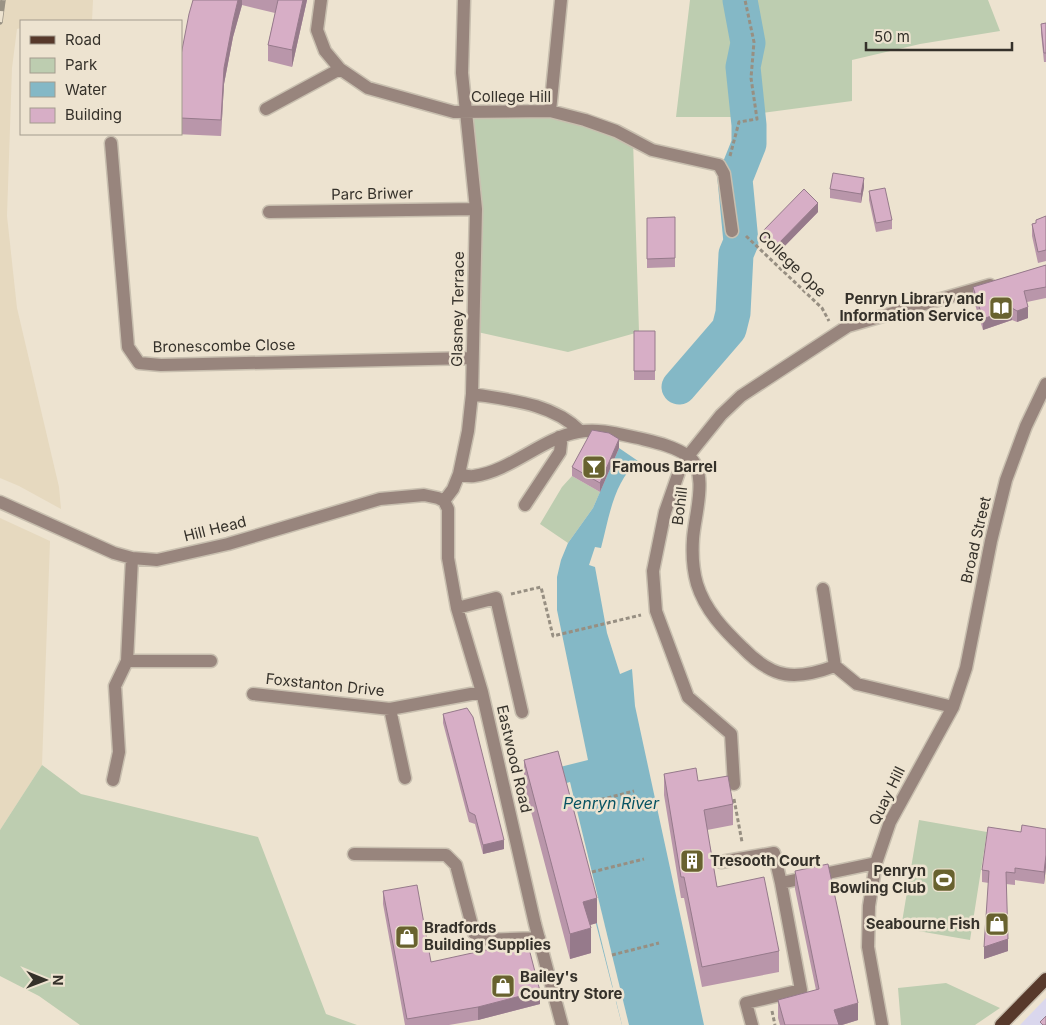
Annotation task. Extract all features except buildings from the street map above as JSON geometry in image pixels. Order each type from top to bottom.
[{"type":"main road","points":[[1001,1025],[1046,979]]},
{"type":"street","name":"College Hill","points":[[321,0],[318,30],[325,51],[340,69],[368,88],[454,112],[550,111],[616,131],[652,150],[719,165],[724,174]]},
{"type":"street","name":"Glasney Terrace","points":[[444,501],[453,489],[459,474],[468,431],[472,394],[476,209],[462,73],[464,0]]},
{"type":"street","points":[[550,111],[561,0]]},
{"type":"street","points":[[266,109],[340,69]]},
{"type":"street","name":"Bronescombe Close","points":[[111,143],[128,347],[139,363],[161,365],[472,358]]},
{"type":"street","points":[[724,174],[732,231]]},
{"type":"street","name":"Parc Briwer","points":[[269,212],[476,209]]},
{"type":"street","points":[[459,474],[470,476],[486,473],[524,456],[559,437],[580,431],[603,431],[626,435],[667,447],[688,456],[720,415],[741,396],[848,326],[1000,282]]},
{"type":"street","name":"Broad Street","points":[[953,708],[966,668],[991,541],[1006,480],[1026,426],[1046,384]]},
{"type":"street","points":[[472,394],[511,400],[542,408],[568,420],[580,431]]},
{"type":"street","points":[[525,505],[560,452],[561,444],[559,437]]},
{"type":"street","name":"Bohill","points":[[734,784],[731,734],[688,697],[656,611],[653,580],[654,562],[670,493],[680,469],[688,456],[697,470],[700,485],[693,540],[694,570],[697,584],[710,611],[724,630],[749,655],[766,668],[793,676],[816,673],[835,666]]},
{"type":"street","name":"Hill Head","points":[[0,502],[67,534],[114,553],[132,558],[157,560],[228,544],[380,499],[424,495],[444,501]]},
{"type":"street","name":"Eastwood Road","points":[[444,501],[448,508],[448,558],[457,608],[482,692],[539,938],[562,1025]]},
{"type":"street","points":[[113,780],[119,752],[115,686],[127,661],[132,558]]},
{"type":"street","points":[[823,589],[835,666],[857,684],[953,708]]},
{"type":"street","points":[[457,608],[496,598],[522,712]]},
{"type":"street","points":[[127,661],[211,661]]},
{"type":"street","name":"Foxstanton Drive","points":[[253,694],[390,708],[482,692]]},
{"type":"street","points":[[390,708],[406,778]]},
{"type":"street","name":"Quay Hill","points":[[882,1025],[868,948],[869,906],[876,863],[890,822],[953,708]]},
{"type":"street","points":[[721,862],[774,853],[781,883],[801,990],[746,1003],[752,1025]]},
{"type":"street","points":[[354,854],[446,855],[456,865],[474,933],[484,940],[539,938]]},
{"type":"street","points":[[781,883],[876,863]]},
{"type":"path","points":[[724,174],[739,122],[757,119],[750,78],[754,42],[745,0]]},
{"type":"path","name":"College Ope","points":[[747,236],[822,308],[836,334]]},
{"type":"path","points":[[496,598],[542,587],[553,636],[656,611]]},
{"type":"path","points":[[734,784],[734,803],[745,858]]},
{"type":"path","points":[[576,806],[634,791]]},
{"type":"path","points":[[592,872],[644,859]]},
{"type":"path","points":[[612,955],[659,943]]},
{"type":"shaded area","points":[[0,0],[93,0],[92,20],[20,20],[20,28],[17,29],[12,68],[7,216],[17,308],[59,487],[61,509],[0,478]]},
{"type":"shaded area","points":[[0,518],[50,541],[42,765],[0,830]]},
{"type":"shaded area","points":[[1046,998],[1046,1025],[1020,1025]]},
{"type":"green space","points":[[690,0],[988,0],[1000,31],[920,44],[852,60],[852,101],[731,117],[676,117]]},
{"type":"green space","points":[[550,111],[633,140],[639,332],[568,352],[473,331],[476,209],[465,113]]},
{"type":"green space","points":[[572,476],[600,492],[593,508],[568,543],[540,524],[562,487]]},
{"type":"green space","points":[[42,765],[81,794],[258,837],[326,1014],[357,1025],[80,1025],[39,996],[0,976],[0,830]]},
{"type":"green space","name":"Penryn Bowling Club","points":[[919,820],[987,832],[970,940],[901,928]]},
{"type":"green space","points":[[946,983],[1000,1008],[975,1025],[901,1025],[898,988]]},
{"type":"water","name":"Penryn River","points":[[619,448],[638,461],[617,490],[601,548],[595,547],[589,565],[595,567],[607,633],[620,674],[632,669],[635,706],[704,1025],[622,1025],[556,768],[588,760],[557,610],[557,577],[568,543],[593,508]]},
{"type":"pier","points":[[570,782],[629,1025],[622,1025],[563,784]]},
{"type":"waterway","points":[[679,387],[729,329],[733,313],[736,254],[741,242],[735,179],[749,144],[743,67],[748,43],[740,0]]},
{"type":"railway","points":[[0,22],[3,0]]},
{"type":"place","name":"Penryn Library and Information Service","points":[[1001,308]]},
{"type":"place","name":"Famous Barrel","points":[[594,467]]},
{"type":"place","name":"Tresooth Court","points":[[692,861]]},
{"type":"place","name":"Penryn Bowling Club","points":[[944,880]]},
{"type":"place","name":"Seabourne Fish","points":[[997,924]]},
{"type":"place","name":"Bradfords Building Supplies","points":[[407,937]]},
{"type":"place","name":"Bailey's Country Store","points":[[503,986]]}]
